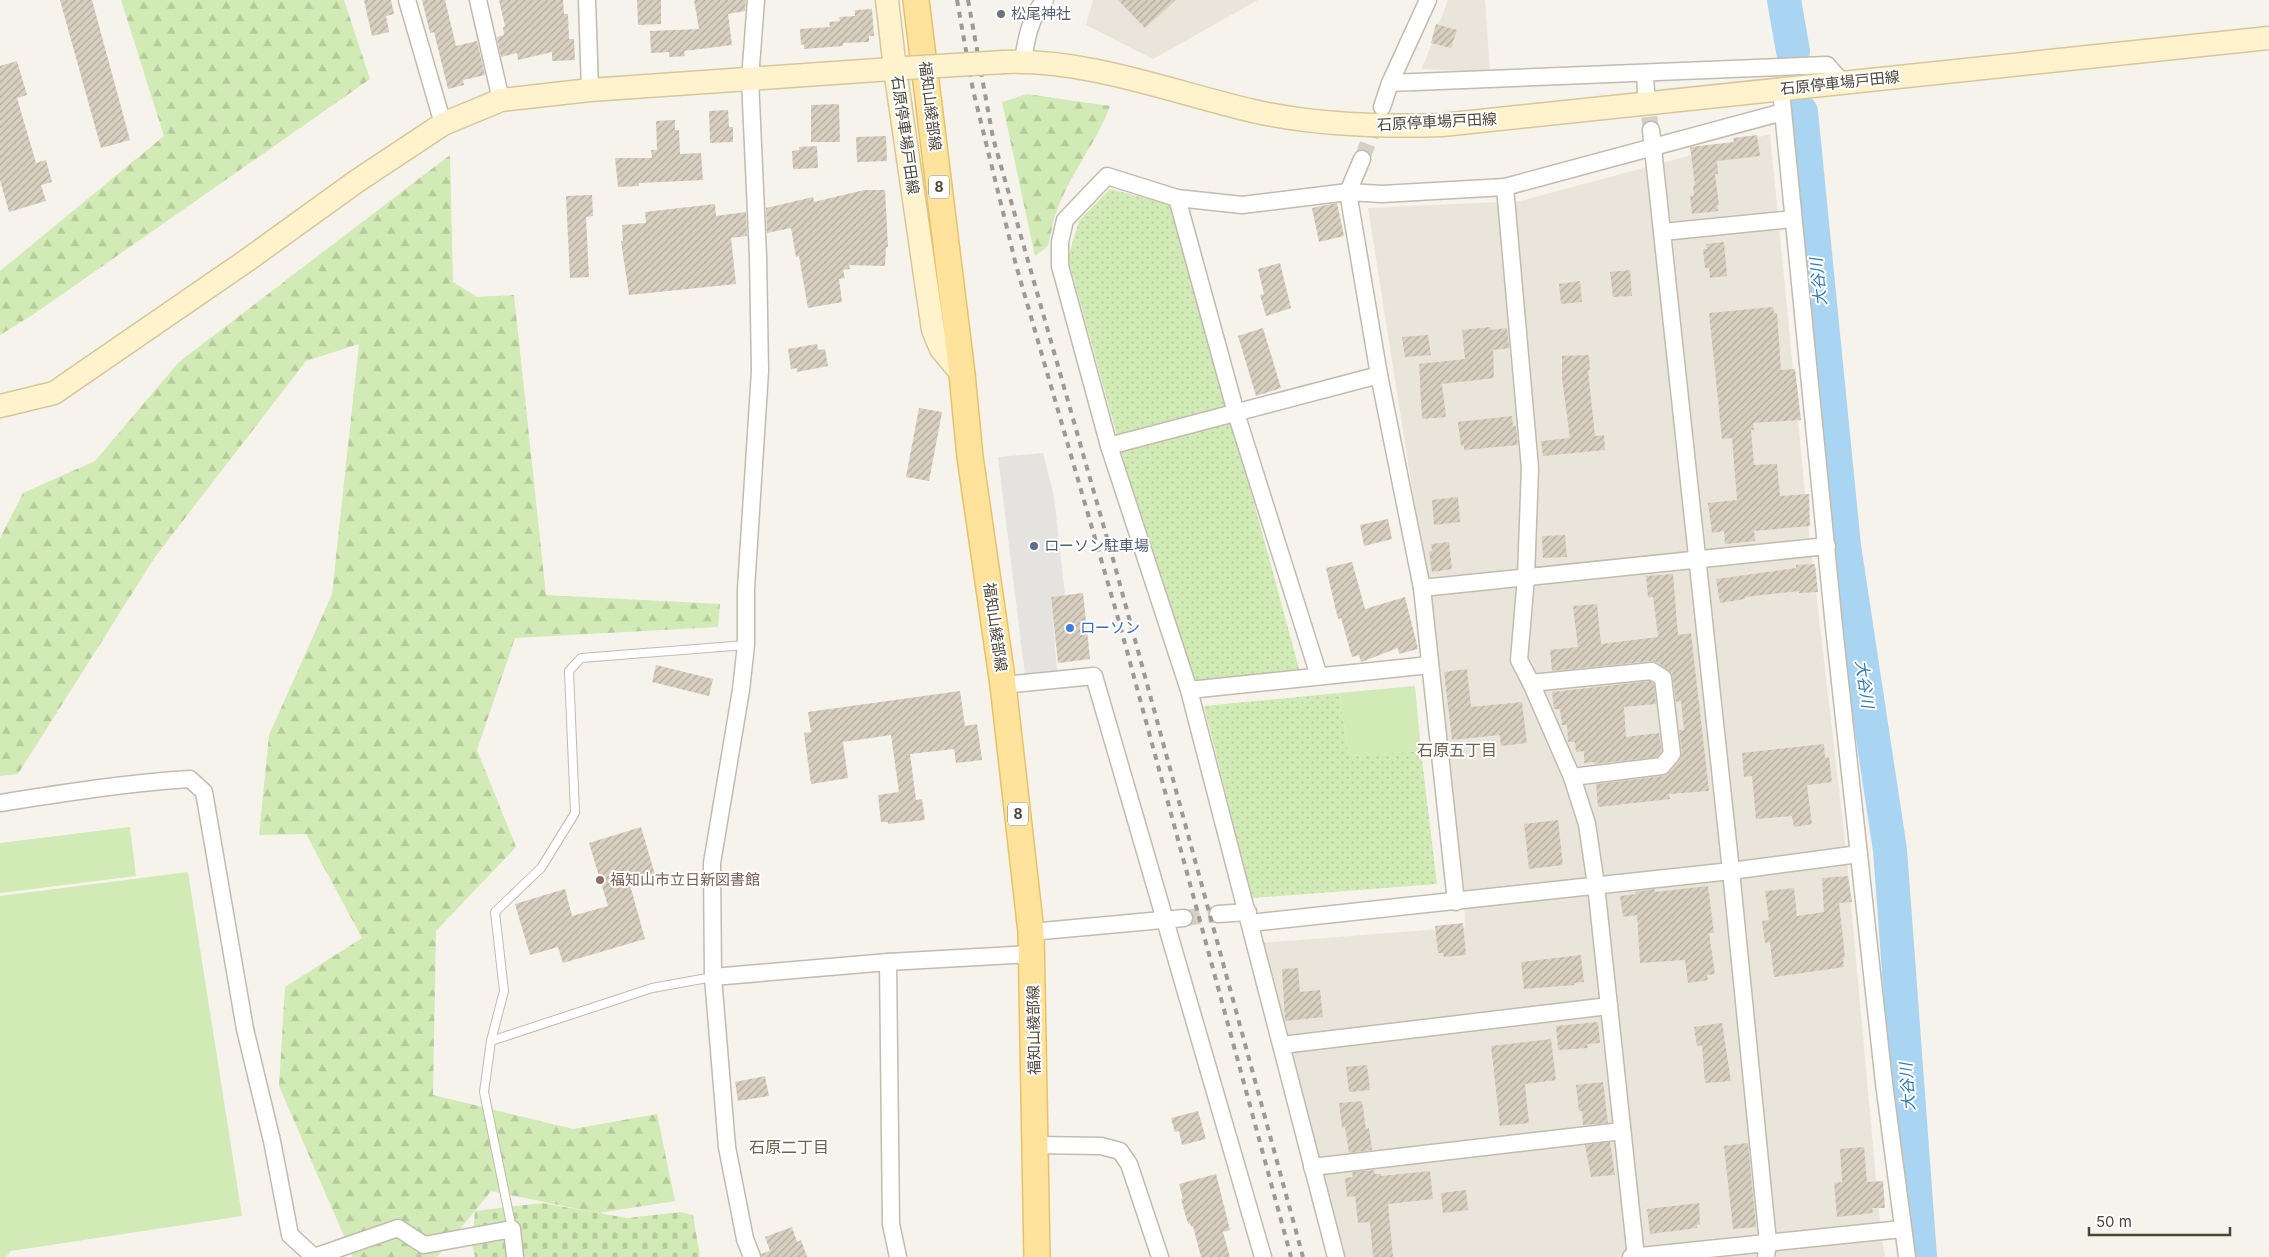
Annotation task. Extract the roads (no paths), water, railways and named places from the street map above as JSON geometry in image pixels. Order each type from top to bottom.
[{"type":"main road","points":[[0,406],[54,393],[246,261],[357,181],[444,124],[501,100],[590,90],[900,68],[887,0]]},
{"type":"main road","name":"福知山綾部線","points":[[916,0],[962,374],[970,456],[1003,685],[1032,943],[1037,1257]]},
{"type":"main road","name":"石原停車場戸田線","points":[[962,374],[941,348],[933,330],[900,68],[1014,62],[1083,69],[1256,112],[1380,127],[1442,125],[2269,38]]},
{"type":"street","points":[[407,0],[444,124]]},
{"type":"street","points":[[478,0],[501,100]]},
{"type":"street","points":[[587,0],[590,90]]},
{"type":"street","points":[[752,1257],[745,1239],[727,1147],[713,978],[712,863],[741,690],[746,645],[746,589],[760,371],[758,256],[750,79],[756,0]]},
{"type":"street","points":[[1014,62],[1039,7],[1045,0]]},
{"type":"street","points":[[1382,107],[1390,83],[1428,0]]},
{"type":"street","points":[[1390,83],[1827,65],[1843,83]]},
{"type":"street","points":[[1645,73],[1646,93]]},
{"type":"street","points":[[1781,89],[1834,627],[1902,1229],[1907,1257]]},
{"type":"street","points":[[1336,1257],[1189,690],[1109,446],[1060,266],[1060,242],[1065,220],[1107,176],[1177,198],[1242,205],[1348,192],[1382,194],[1505,187],[1652,138],[1783,112]]},
{"type":"street","points":[[1652,138],[1731,871],[1767,1249]]},
{"type":"street","points":[[1362,159],[1348,192],[1379,375],[1422,588],[1456,902]]},
{"type":"street","points":[[1505,187],[1530,468],[1526,578],[1519,660],[1531,682],[1572,777],[1586,824],[1596,885],[1610,1006],[1636,1257]]},
{"type":"street","points":[[1177,198],[1236,413],[1319,676]]},
{"type":"street","points":[[1663,232],[1793,219]]},
{"type":"street","points":[[1109,446],[1379,375]]},
{"type":"street","points":[[1422,588],[1827,546]]},
{"type":"street","points":[[1189,690],[1430,665]]},
{"type":"street","points":[[1531,682],[1652,671],[1662,678],[1672,754],[1662,766],[1572,777]]},
{"type":"street","points":[[1003,685],[1094,676],[1099,687],[1263,1257]]},
{"type":"street","points":[[0,803],[121,785],[190,779],[204,792],[246,1030],[272,1141],[290,1235],[314,1257],[398,1228],[424,1245],[512,1229],[515,1257]]},
{"type":"street","points":[[1218,914],[1249,917],[1456,902],[1731,871],[1859,854]]},
{"type":"street","points":[[713,978],[888,962],[1032,943],[1184,918]]},
{"type":"street","points":[[888,962],[892,1224],[898,1257]]},
{"type":"street","points":[[1282,1045],[1610,1006]]},
{"type":"street","points":[[1312,1167],[1622,1131]]},
{"type":"street","points":[[1036,1145],[1101,1146],[1120,1151],[1129,1164],[1160,1257]]},
{"type":"street","points":[[1632,1257],[1767,1249],[1902,1229]]},
{"type":"lane","points":[[512,1229],[484,1092],[491,1041],[504,991],[495,912],[541,868],[575,813],[569,671],[581,658],[746,645]]},
{"type":"lane","points":[[491,1041],[652,988],[713,978]]},
{"type":"waterway","name":"大谷川","points":[[1784,0],[1793,51]]},
{"type":"waterway","name":"大谷川","points":[[1801,112],[1844,546],[1890,850],[1920,1257]]},
{"type":"tunnel","points":[[1646,93],[1651,130]]},
{"type":"tunnel","points":[[1362,159],[1378,116]]},
{"type":"tunnel","points":[[1184,918],[1218,914]]},
{"type":"railway","points":[[957,0],[973,90],[1016,265],[1118,618],[1291,1257]]},
{"type":"railway","points":[[968,0],[993,138],[1113,559],[1303,1257]]},
{"type":"place","name":"松尾神社","points":[[1001,14]]},
{"type":"place","name":"ローソン駐車場","points":[[1034,546]]},
{"type":"place","name":"ローソン","points":[[1070,628]]},
{"type":"place","name":"福知山市立日新図書館","points":[[600,880]]},
{"type":"district","name":"石原五丁目","points":[[1457,750]]},
{"type":"district","name":"石原二丁目","points":[[789,1147]]}]
